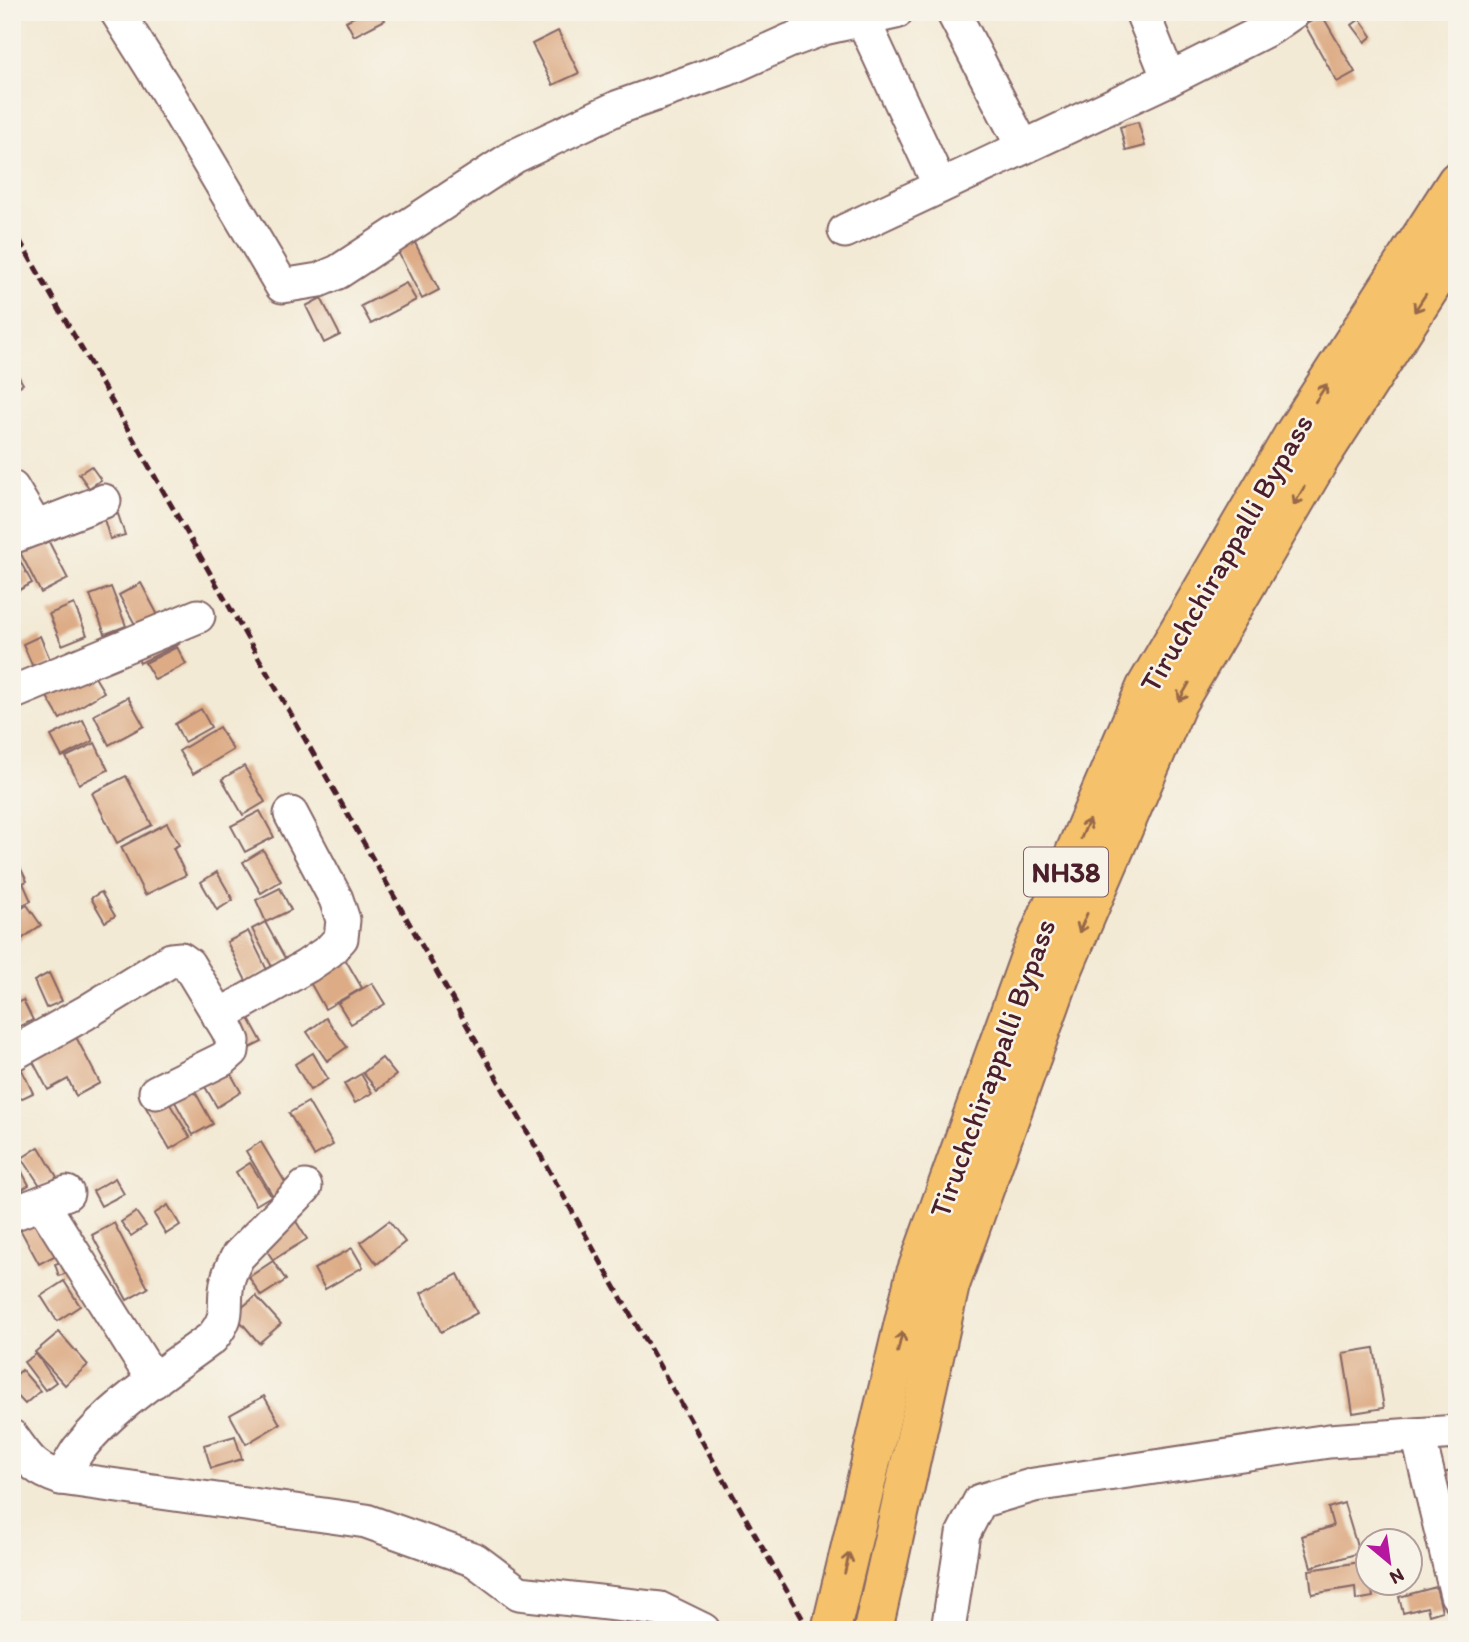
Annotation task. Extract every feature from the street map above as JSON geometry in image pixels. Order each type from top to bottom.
[{"type":"highway","name":"Tiruchchirappalli Bypass","points":[[831,1630],[915,1276],[1028,962],[1146,687],[1292,437],[1457,181]]},
{"type":"highway","name":"Tiruchchirappalli Bypass","points":[[873,1630],[950,1285],[1061,974],[1177,703],[1322,455],[1457,246]]},
{"type":"street","points":[[117,12],[282,286],[319,280],[338,272],[515,156],[619,107],[727,69],[824,28],[896,12]]},
{"type":"street","points":[[953,12],[1024,147]]},
{"type":"street","points":[[1142,12],[1169,79]]},
{"type":"street","points":[[845,231],[1169,79],[1270,28],[1293,12]]},
{"type":"street","points":[[863,20],[940,186]]},
{"type":"street","points":[[12,488],[24,533],[103,501]]},
{"type":"street","points":[[12,693],[198,616]]},
{"type":"street","points":[[219,1016],[307,966],[329,951],[341,938],[343,920],[336,899],[291,814]]},
{"type":"street","points":[[12,1054],[171,960],[181,959],[188,964],[233,1041],[232,1051],[223,1059],[156,1092]]},
{"type":"street","points":[[61,1478],[77,1452],[128,1400],[212,1338],[222,1326],[226,1312],[226,1286],[230,1270],[238,1256],[305,1187]]},
{"type":"street","points":[[41,1203],[154,1381]]},
{"type":"street","points":[[948,1630],[963,1534],[980,1501],[1034,1485],[1163,1465],[1329,1441],[1457,1432]]},
{"type":"street","points":[[1418,1435],[1457,1595]]},
{"type":"street","points":[[12,1437],[29,1461],[45,1473],[61,1478],[366,1521],[475,1560],[519,1593],[660,1609],[703,1630]]},
{"type":"building","points":[[363,12],[381,12],[385,20],[354,36],[346,21]]},
{"type":"building","points":[[1322,15],[1355,72],[1337,82],[1305,25]]},
{"type":"building","points":[[1360,19],[1372,36],[1365,42],[1352,25]]},
{"type":"building","points":[[558,31],[579,73],[553,85],[532,44]]},
{"type":"building","points":[[1138,122],[1145,146],[1126,151],[1120,127]]},
{"type":"building","points":[[411,235],[439,290],[422,299],[394,244]]},
{"type":"building","points":[[406,283],[416,300],[371,324],[361,306]]},
{"type":"building","points":[[321,298],[340,335],[324,343],[306,306]]},
{"type":"building","points":[[14,369],[23,384],[12,391],[12,370]]},
{"type":"building","points":[[91,466],[101,480],[89,488],[79,474]]},
{"type":"building","points":[[118,514],[125,535],[110,539],[104,519]]},
{"type":"building","points":[[47,538],[68,579],[41,593],[20,552]]},
{"type":"building","points":[[15,552],[32,583],[12,594],[12,554]]},
{"type":"building","points":[[141,583],[160,619],[138,630],[119,595]]},
{"type":"building","points":[[111,587],[126,626],[105,634],[90,595]]},
{"type":"building","points":[[74,604],[87,635],[62,645],[49,614]]},
{"type":"building","points":[[171,628],[179,644],[140,663],[132,646]]},
{"type":"building","points":[[40,636],[52,664],[35,672],[23,644]]},
{"type":"building","points":[[177,647],[186,664],[155,680],[145,663]]},
{"type":"building","points":[[90,669],[104,692],[60,719],[46,695]]},
{"type":"building","points":[[128,697],[144,726],[109,745],[94,715]]},
{"type":"building","points":[[201,709],[211,727],[184,742],[175,724]]},
{"type":"building","points":[[83,720],[93,741],[62,757],[51,736]]},
{"type":"building","points":[[219,727],[233,750],[193,774],[179,751]]},
{"type":"building","points":[[95,743],[108,770],[79,784],[66,757]]},
{"type":"building","points":[[244,766],[265,802],[243,815],[222,779]]},
{"type":"building","points":[[126,776],[152,825],[117,843],[92,793]]},
{"type":"building","points":[[260,811],[274,837],[245,852],[231,826]]},
{"type":"building","points":[[167,823],[179,845],[173,848],[186,875],[145,895],[121,847]]},
{"type":"building","points":[[263,850],[281,881],[261,893],[243,862]]},
{"type":"building","points":[[15,857],[27,881],[23,883],[31,901],[12,910],[12,858]]},
{"type":"building","points":[[217,872],[233,900],[217,910],[201,882]]},
{"type":"building","points":[[280,888],[291,910],[266,922],[256,900]]},
{"type":"building","points":[[101,892],[115,916],[105,922],[91,898]]},
{"type":"building","points":[[27,905],[41,925],[12,946],[12,915]]},
{"type":"building","points":[[265,922],[286,960],[272,967],[252,929]]},
{"type":"building","points":[[248,931],[267,970],[246,981],[227,942]]},
{"type":"building","points":[[341,952],[362,988],[325,1009],[304,972]]},
{"type":"building","points":[[49,973],[62,1001],[46,1008],[34,981]]},
{"type":"building","points":[[372,983],[385,1004],[351,1024],[338,1003]]},
{"type":"building","points":[[23,1000],[33,1020],[17,1028],[12,1018],[12,1005]]},
{"type":"building","points":[[245,1011],[262,1042],[244,1051],[228,1020]]},
{"type":"building","points":[[326,1018],[347,1047],[327,1061],[307,1032]]},
{"type":"building","points":[[75,1035],[100,1083],[76,1096],[68,1079],[48,1090],[31,1058]]},
{"type":"building","points":[[313,1053],[328,1079],[310,1090],[295,1064]]},
{"type":"building","points":[[382,1058],[396,1075],[377,1090],[363,1073]]},
{"type":"building","points":[[226,1065],[241,1092],[217,1107],[201,1080]]},
{"type":"building","points":[[20,1066],[33,1093],[12,1103],[12,1069]]},
{"type":"building","points":[[361,1074],[372,1093],[355,1103],[344,1084]]},
{"type":"building","points":[[189,1081],[213,1124],[193,1135],[169,1091]]},
{"type":"building","points":[[163,1093],[190,1137],[170,1149],[144,1104]]},
{"type":"building","points":[[308,1102],[333,1145],[314,1156],[289,1113]]},
{"type":"building","points":[[261,1142],[288,1187],[273,1196],[246,1151]]},
{"type":"building","points":[[39,1147],[57,1177],[41,1187],[22,1158]]},
{"type":"building","points":[[16,1161],[29,1185],[21,1190],[12,1175],[12,1163]]},
{"type":"building","points":[[250,1163],[271,1196],[256,1205],[236,1172]]},
{"type":"building","points":[[115,1178],[124,1194],[101,1206],[93,1191]]},
{"type":"building","points":[[168,1205],[180,1225],[166,1234],[154,1214]]},
{"type":"building","points":[[136,1212],[146,1226],[131,1236],[121,1222]]},
{"type":"building","points":[[292,1215],[307,1239],[273,1260],[258,1237]]},
{"type":"building","points":[[39,1219],[58,1254],[39,1264],[20,1229]]},
{"type":"building","points":[[389,1221],[405,1242],[377,1264],[361,1242]]},
{"type":"building","points":[[114,1223],[148,1288],[127,1300],[92,1235]]},
{"type":"building","points":[[352,1248],[363,1267],[325,1289],[314,1269]]},
{"type":"building","points":[[69,1259],[73,1271],[59,1276],[55,1264]]},
{"type":"building","points":[[273,1261],[286,1280],[261,1296],[249,1277]]},
{"type":"building","points":[[458,1274],[477,1313],[441,1332],[421,1293]]},
{"type":"building","points":[[64,1281],[80,1306],[57,1321],[41,1296]]},
{"type":"building","points":[[256,1296],[281,1324],[259,1343],[234,1314]]},
{"type":"building","points":[[59,1332],[88,1365],[65,1385],[35,1352]]},
{"type":"building","points":[[1374,1348],[1384,1408],[1353,1413],[1343,1353]]},
{"type":"building","points":[[36,1354],[56,1382],[45,1390],[24,1362]]},
{"type":"building","points":[[22,1370],[40,1391],[25,1404],[12,1390],[12,1378]]},
{"type":"building","points":[[264,1396],[280,1424],[246,1444],[230,1415]]},
{"type":"building","points":[[235,1436],[242,1459],[211,1468],[204,1445]]},
{"type":"building","points":[[1457,1468],[1457,1506],[1449,1509],[1435,1477]]},
{"type":"building","points":[[1344,1503],[1354,1536],[1354,1554],[1311,1567],[1302,1536],[1333,1526],[1328,1508]]},
{"type":"building","points":[[1354,1563],[1354,1587],[1312,1594],[1309,1570]]},
{"type":"building","points":[[1436,1587],[1442,1611],[1429,1615],[1427,1607],[1403,1613],[1399,1597],[1424,1596],[1424,1590]]},
{"type":"building","points":[[1356,1596],[1373,1596],[1373,1597],[1356,1600]]},
{"type":"railway","points":[[12,227],[809,1630]]}]
